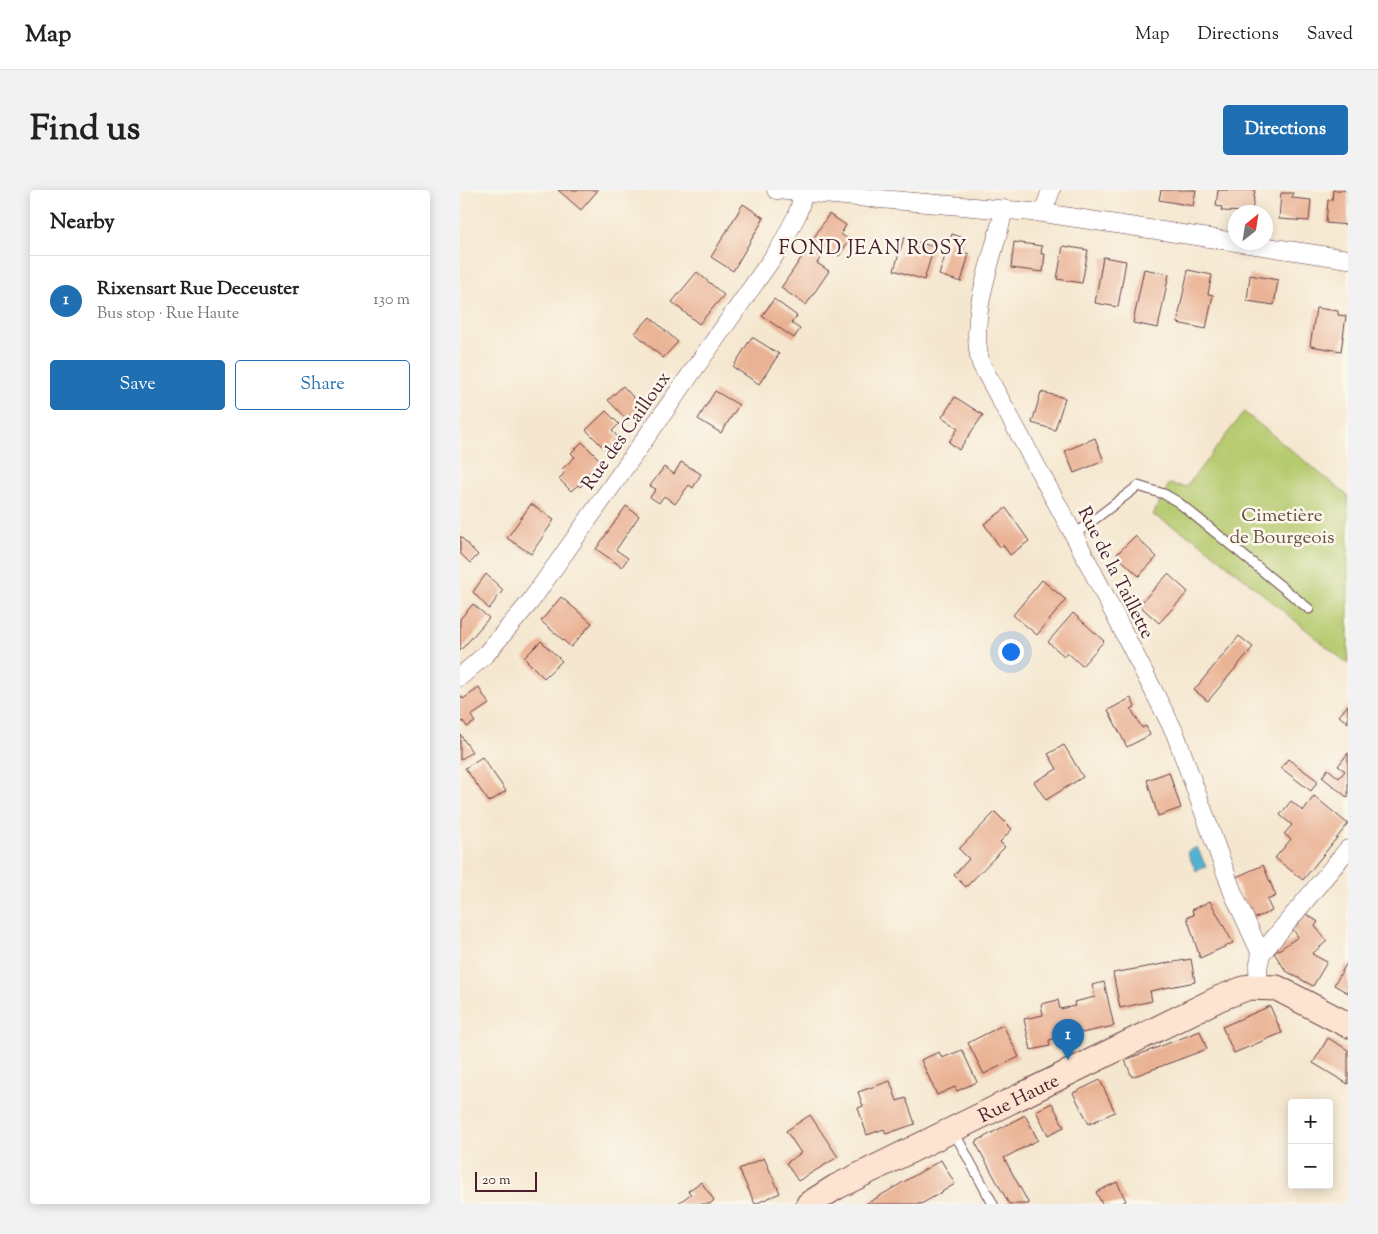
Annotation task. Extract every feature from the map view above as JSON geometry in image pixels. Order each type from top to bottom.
[{"type":"street","points":[[776,190],[1043,213],[1348,259]]},
{"type":"street","points":[[1043,213],[1052,190]]},
{"type":"street","name":"Rue des Cailloux","points":[[460,677],[486,654],[535,594],[770,263],[797,215],[804,192]]},
{"type":"street","name":"Rue de la Taillette","points":[[1004,209],[980,307],[976,346],[981,364],[1074,535],[1175,733],[1233,892],[1261,954]]},
{"type":"street","points":[[1348,849],[1261,954],[1258,968],[1259,986],[1277,988],[1348,1025]]},
{"type":"street","name":"Rue Haute","points":[[809,1204],[836,1187],[1220,998],[1249,987],[1259,986]]},
{"type":"lane","points":[[1074,535],[1138,486],[1164,494],[1178,502],[1309,609]]},
{"type":"lane","points":[[953,1130],[993,1204]]},
{"type":"green space","name":"Cimetière de Bourgeois","points":[[1244,412],[1348,496],[1348,664],[1197,540],[1153,515],[1169,484],[1186,487]]},
{"type":"water","points":[[1197,847],[1206,867],[1196,871],[1187,852]]},
{"type":"building","points":[[558,190],[598,190],[581,210]]},
{"type":"building","points":[[1161,190],[1196,190],[1193,206],[1159,200]]},
{"type":"building","points":[[1218,190],[1255,190],[1253,205],[1228,205],[1228,211],[1221,211],[1222,207],[1216,206]]},
{"type":"building","points":[[1333,190],[1348,190],[1348,225],[1326,223],[1328,200],[1332,200]]},
{"type":"building","points":[[1281,193],[1293,193],[1292,198],[1311,200],[1309,221],[1279,219]]},
{"type":"building","points":[[743,204],[764,218],[733,271],[711,257]]},
{"type":"building","points":[[829,214],[846,225],[841,234],[849,240],[839,256],[813,239]]},
{"type":"building","points":[[952,234],[964,238],[960,251],[969,254],[961,282],[939,275]]},
{"type":"building","points":[[904,238],[934,247],[924,280],[894,270]]},
{"type":"building","points":[[1014,242],[1042,246],[1041,254],[1045,254],[1043,272],[1011,268]]},
{"type":"building","points":[[810,245],[823,254],[817,263],[829,271],[806,305],[781,288]]},
{"type":"building","points":[[1063,246],[1088,250],[1082,283],[1057,279]]},
{"type":"building","points":[[1103,257],[1126,261],[1118,307],[1095,303]]},
{"type":"building","points":[[1144,269],[1169,274],[1158,328],[1133,323]]},
{"type":"building","points":[[1188,270],[1212,275],[1208,294],[1213,295],[1206,329],[1177,323]]},
{"type":"building","points":[[697,272],[724,295],[699,324],[672,302]]},
{"type":"building","points":[[1250,275],[1278,280],[1274,305],[1247,301]]},
{"type":"building","points":[[774,299],[797,316],[791,323],[800,329],[794,338],[762,316]]},
{"type":"building","points":[[1316,308],[1338,311],[1338,315],[1346,316],[1341,351],[1310,346]]},
{"type":"building","points":[[650,317],[678,342],[663,358],[635,333]]},
{"type":"building","points":[[752,337],[779,354],[759,384],[733,367]]},
{"type":"building","points":[[623,386],[642,407],[627,420],[608,400]]},
{"type":"building","points":[[715,391],[739,405],[721,433],[698,419]]},
{"type":"building","points":[[1041,392],[1065,398],[1055,430],[1032,423]]},
{"type":"building","points":[[955,397],[983,415],[959,450],[949,442],[958,428],[942,417]]},
{"type":"building","points":[[606,411],[619,424],[612,431],[618,437],[605,449],[586,430]]},
{"type":"building","points":[[1095,438],[1104,461],[1074,473],[1065,451]]},
{"type":"building","points":[[582,442],[601,461],[589,472],[593,475],[580,487],[578,485],[571,491],[559,479],[565,472],[562,469],[575,457],[571,453]]},
{"type":"building","points":[[681,462],[701,474],[693,488],[689,485],[675,504],[664,496],[659,503],[650,497],[656,489],[650,486],[664,467],[674,474]]},
{"type":"building","points":[[531,504],[554,520],[531,554],[507,538]]},
{"type":"building","points":[[626,506],[639,516],[616,550],[628,558],[622,567],[596,549]]},
{"type":"building","points":[[1006,508],[1029,541],[1010,555],[1003,545],[1000,547],[984,524]]},
{"type":"building","points":[[460,536],[478,555],[470,563],[460,553]]},
{"type":"building","points":[[1135,536],[1157,557],[1139,576],[1116,555]]},
{"type":"building","points":[[486,574],[503,590],[489,609],[473,592]]},
{"type":"building","points":[[1168,574],[1188,592],[1159,623],[1139,605]]},
{"type":"building","points":[[1042,580],[1066,600],[1037,635],[1013,615]]},
{"type":"building","points":[[561,597],[592,623],[571,647],[541,621]]},
{"type":"building","points":[[473,604],[489,618],[460,651],[460,619]]},
{"type":"building","points":[[1073,613],[1104,641],[1082,666],[1067,652],[1064,656],[1048,642]]},
{"type":"building","points":[[1239,636],[1253,647],[1208,701],[1194,690]]},
{"type":"building","points":[[541,641],[562,661],[544,678],[524,658]]},
{"type":"building","points":[[479,688],[489,704],[471,716],[475,722],[467,727],[463,721],[460,723],[460,694],[463,699]]},
{"type":"building","points":[[1131,698],[1135,707],[1131,709],[1142,728],[1146,726],[1150,735],[1127,747],[1108,710]]},
{"type":"building","points":[[1348,705],[1348,723],[1339,716]]},
{"type":"building","points":[[460,734],[472,752],[460,760]]},
{"type":"building","points":[[1064,745],[1083,777],[1046,800],[1034,782],[1057,769],[1048,754]]},
{"type":"building","points":[[1348,753],[1348,798],[1322,777],[1328,769],[1339,778],[1345,771],[1338,766]]},
{"type":"building","points":[[482,757],[506,791],[489,802],[465,768]]},
{"type":"building","points":[[1288,759],[1318,781],[1311,791],[1281,768]]},
{"type":"building","points":[[1169,772],[1181,808],[1158,816],[1147,780]]},
{"type":"building","points":[[1314,796],[1348,824],[1303,880],[1275,858],[1291,839],[1284,834],[1292,825],[1280,815],[1291,801],[1303,811]]},
{"type":"building","points":[[995,812],[1012,829],[1000,842],[1005,847],[966,887],[954,875],[969,859],[959,849]]},
{"type":"building","points":[[1263,865],[1276,896],[1267,900],[1272,911],[1253,919],[1234,878]]},
{"type":"building","points":[[1210,901],[1233,943],[1200,958],[1187,917],[1194,915],[1192,910]]},
{"type":"building","points":[[1305,913],[1318,922],[1315,926],[1327,941],[1312,954],[1327,962],[1313,986],[1286,971],[1274,953],[1298,937],[1293,929]]},
{"type":"building","points":[[1191,959],[1195,982],[1150,991],[1152,1001],[1120,1008],[1113,973]]},
{"type":"building","points":[[1348,961],[1348,993],[1334,985]]},
{"type":"building","points":[[1104,982],[1114,1026],[1049,1040],[1050,1046],[1031,1050],[1024,1019],[1043,1015],[1041,1004],[1058,1000],[1060,1009],[1075,1006],[1074,1002],[1095,997],[1092,985]]},
{"type":"building","points":[[1270,1006],[1282,1033],[1234,1053],[1222,1027]]},
{"type":"building","points":[[1003,1025],[1019,1057],[984,1074],[968,1043]]},
{"type":"building","points":[[1200,1031],[1207,1049],[1132,1077],[1125,1060]]},
{"type":"building","points":[[1328,1038],[1348,1050],[1348,1084],[1313,1063]]},
{"type":"building","points":[[962,1050],[977,1082],[957,1091],[955,1087],[937,1095],[921,1060],[939,1052],[942,1058]]},
{"type":"building","points":[[1100,1080],[1115,1112],[1089,1124],[1073,1093]]},
{"type":"building","points":[[890,1081],[897,1101],[906,1098],[915,1124],[886,1134],[884,1129],[867,1135],[858,1108],[863,1106],[858,1092]]},
{"type":"building","points":[[1052,1103],[1064,1127],[1048,1135],[1036,1111]]},
{"type":"building","points":[[810,1115],[838,1157],[798,1181],[786,1163],[801,1153],[786,1131]]},
{"type":"building","points":[[1025,1115],[1038,1140],[1004,1158],[1029,1204],[1009,1204],[975,1142]]},
{"type":"building","points":[[764,1158],[780,1193],[755,1204],[739,1169]]},
{"type":"building","points":[[941,1160],[955,1184],[930,1199],[921,1204],[866,1204]]},
{"type":"building","points":[[701,1182],[714,1200],[710,1204],[677,1204],[691,1194],[688,1191]]},
{"type":"building","points":[[1117,1182],[1126,1201],[1120,1204],[1102,1204],[1096,1192]]},
{"type":"place","name":"Rixensart Rue Deceuster","points":[[1068,1060]]},
{"type":"district","name":"FOND JEAN ROSY","points":[[873,247]]}]
